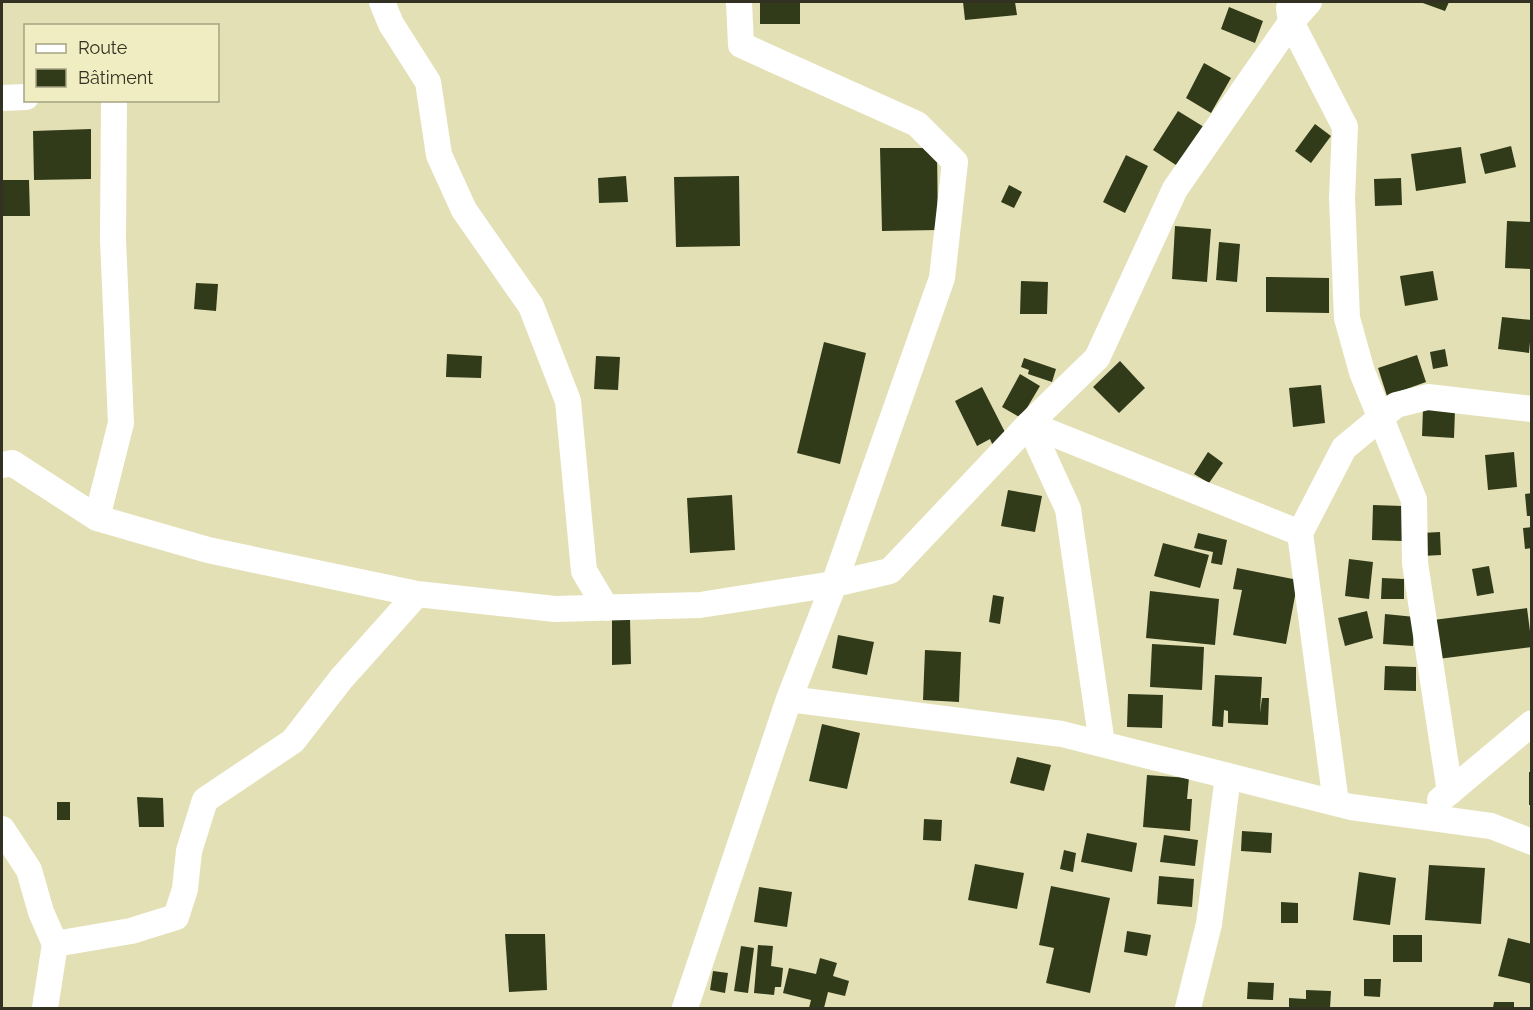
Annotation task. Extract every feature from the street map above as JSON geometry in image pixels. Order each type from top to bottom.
[{"type":"street","points":[[382,2],[391,24],[428,82],[439,155],[464,210],[531,306],[568,400],[584,571],[606,608]]},
{"type":"street","points":[[685,1008],[789,699],[834,584],[942,278],[955,162],[917,124],[741,45],[739,2]]},
{"type":"street","points":[[2,465],[12,464],[97,518],[208,550],[417,594],[555,609],[700,605],[834,584],[890,571],[1029,424],[1097,358],[1174,189],[1290,12],[1308,2]]},
{"type":"street","points":[[1290,12],[1345,127],[1342,198],[1347,318],[1362,372],[1414,500],[1415,563],[1450,792]]},
{"type":"street","points":[[2,98],[24,97]]},
{"type":"street","points":[[97,518],[121,423],[113,240],[114,102]]},
{"type":"street","points":[[1336,803],[1300,533],[1344,448],[1396,405],[1428,397],[1532,408]]},
{"type":"street","points":[[1029,424],[1300,533]]},
{"type":"street","points":[[1029,424],[1068,509],[1101,744]]},
{"type":"street","points":[[55,944],[130,930],[176,917],[185,889],[189,850],[205,800],[293,741],[341,679],[417,594]]},
{"type":"street","points":[[789,699],[1062,734],[1336,803],[1491,826],[1532,842]]},
{"type":"street","points":[[1421,817],[1532,723]]},
{"type":"street","points":[[1188,1008],[1209,924],[1228,776]]},
{"type":"street","points":[[2,829],[29,870],[41,912],[55,944],[45,1008]]},
{"type":"building","points":[[760,2],[800,2],[800,24],[760,24]]},
{"type":"building","points":[[963,2],[1015,2],[1017,15],[965,20]]},
{"type":"building","points":[[1420,2],[1449,2],[1445,11]]},
{"type":"building","points":[[1229,7],[1263,21],[1255,43],[1221,29]]},
{"type":"building","points":[[1204,63],[1231,78],[1211,113],[1186,98]]},
{"type":"building","points":[[1178,111],[1204,127],[1179,167],[1153,150]]},
{"type":"building","points":[[1315,124],[1331,136],[1311,163],[1295,151]]},
{"type":"building","points":[[91,129],[91,179],[34,180],[33,131]]},
{"type":"building","points":[[1511,146],[1516,167],[1485,174],[1480,154]]},
{"type":"building","points":[[1461,147],[1466,183],[1416,191],[1411,154]]},
{"type":"building","points":[[880,148],[937,148],[938,230],[882,231]]},
{"type":"building","points":[[1126,155],[1148,166],[1125,213],[1103,202]]},
{"type":"building","points":[[626,176],[628,202],[599,203],[598,178]]},
{"type":"building","points":[[739,176],[740,246],[676,247],[674,177]]},
{"type":"building","points":[[1401,178],[1402,205],[1375,206],[1374,179]]},
{"type":"building","points":[[2,180],[29,180],[30,216],[2,216]]},
{"type":"building","points":[[1009,185],[1022,192],[1014,208],[1001,202]]},
{"type":"building","points":[[1507,221],[1532,222],[1532,269],[1505,268]]},
{"type":"building","points":[[1175,226],[1211,229],[1207,282],[1172,279]]},
{"type":"building","points":[[1219,242],[1240,244],[1237,282],[1216,280]]},
{"type":"building","points":[[1433,271],[1438,300],[1405,306],[1400,276]]},
{"type":"building","points":[[1266,277],[1329,278],[1329,313],[1266,312]]},
{"type":"building","points":[[1021,281],[1048,282],[1047,314],[1020,314]]},
{"type":"building","points":[[196,283],[218,284],[216,311],[194,309]]},
{"type":"building","points":[[1502,317],[1532,320],[1529,353],[1498,349]]},
{"type":"building","points":[[824,342],[866,353],[840,464],[797,453]]},
{"type":"building","points":[[1445,349],[1448,366],[1433,369],[1430,352]]},
{"type":"building","points":[[447,354],[482,356],[481,378],[446,377]]},
{"type":"building","points":[[1417,355],[1426,382],[1387,396],[1378,368]]},
{"type":"building","points":[[596,356],[620,357],[618,390],[594,389]]},
{"type":"building","points":[[1024,358],[1056,369],[1052,382],[1028,374],[1029,370],[1021,367]]},
{"type":"building","points":[[1120,361],[1145,388],[1119,413],[1093,387]]},
{"type":"building","points":[[1020,374],[1040,386],[1021,418],[1002,407]]},
{"type":"building","points":[[1321,385],[1325,423],[1293,427],[1289,388]]},
{"type":"building","points":[[982,387],[1008,438],[993,446],[990,439],[977,446],[955,401]]},
{"type":"building","points":[[1423,409],[1455,410],[1454,438],[1422,436]]},
{"type":"building","points":[[1208,452],[1223,463],[1209,483],[1194,474]]},
{"type":"building","points":[[1514,452],[1517,487],[1488,490],[1485,455]]},
{"type":"building","points":[[1008,490],[1042,496],[1035,532],[1001,526]]},
{"type":"building","points":[[1532,493],[1532,516],[1527,516],[1525,494]]},
{"type":"building","points":[[732,495],[735,550],[690,553],[687,498]]},
{"type":"building","points":[[1373,505],[1403,506],[1402,541],[1372,540]]},
{"type":"building","points":[[1532,527],[1532,548],[1525,549],[1523,528]]},
{"type":"building","points":[[1440,532],[1441,555],[1422,556],[1421,533]]},
{"type":"building","points":[[1198,533],[1227,540],[1222,565],[1211,563],[1213,552],[1194,548]]},
{"type":"building","points":[[1163,543],[1209,555],[1200,588],[1154,576]]},
{"type":"building","points":[[1349,559],[1373,562],[1369,599],[1345,596]]},
{"type":"building","points":[[1489,566],[1494,593],[1477,596],[1472,569]]},
{"type":"building","points":[[1237,568],[1298,580],[1286,644],[1233,635],[1242,590],[1233,589]]},
{"type":"building","points":[[1382,578],[1404,579],[1404,599],[1381,599]]},
{"type":"building","points":[[1150,591],[1219,599],[1215,645],[1146,638]]},
{"type":"building","points":[[993,595],[1004,597],[1000,624],[989,622]]},
{"type":"building","points":[[1527,608],[1532,647],[1438,659],[1433,620]]},
{"type":"building","points":[[1367,611],[1373,638],[1345,646],[1338,618]]},
{"type":"building","points":[[1385,614],[1415,617],[1413,646],[1383,644]]},
{"type":"building","points":[[630,619],[631,664],[612,665],[612,620]]},
{"type":"building","points":[[838,635],[874,642],[867,675],[832,668]]},
{"type":"building","points":[[1152,644],[1204,647],[1202,690],[1150,687]]},
{"type":"building","points":[[925,650],[961,652],[959,702],[923,700]]},
{"type":"building","points":[[1385,666],[1416,667],[1416,691],[1384,690]]},
{"type":"building","points":[[1215,675],[1262,677],[1260,713],[1262,698],[1269,698],[1268,725],[1228,723],[1228,711],[1224,710],[1223,727],[1212,726]]},
{"type":"building","points":[[1128,694],[1163,695],[1162,728],[1127,727]]},
{"type":"building","points":[[822,724],[860,733],[847,789],[809,781]]},
{"type":"building","points":[[1017,757],[1051,765],[1044,791],[1010,783]]},
{"type":"building","points":[[1529,772],[1532,772],[1532,805],[1529,805]]},
{"type":"building","points":[[1147,775],[1189,778],[1187,799],[1192,799],[1190,831],[1143,827]]},
{"type":"building","points":[[137,797],[163,798],[164,827],[139,827]]},
{"type":"building","points":[[57,802],[70,802],[70,820],[57,820]]},
{"type":"building","points":[[924,819],[942,820],[941,841],[923,840]]},
{"type":"building","points":[[1242,831],[1272,833],[1271,853],[1241,851]]},
{"type":"building","points":[[1087,833],[1137,843],[1132,872],[1081,862]]},
{"type":"building","points":[[1164,835],[1198,840],[1195,866],[1160,862]]},
{"type":"building","points":[[1064,850],[1076,853],[1073,872],[1060,869]]},
{"type":"building","points":[[975,864],[1024,873],[1017,909],[968,900]]},
{"type":"building","points":[[1429,865],[1485,868],[1481,924],[1425,920]]},
{"type":"building","points":[[1359,872],[1396,878],[1390,925],[1353,920]]},
{"type":"building","points":[[1159,876],[1194,879],[1192,907],[1157,904]]},
{"type":"building","points":[[1051,886],[1110,898],[1090,993],[1046,983],[1054,948],[1039,945]]},
{"type":"building","points":[[759,887],[792,892],[787,927],[754,922]]},
{"type":"building","points":[[1281,902],[1298,903],[1298,923],[1281,923]]},
{"type":"building","points":[[1127,931],[1151,935],[1147,956],[1124,952]]},
{"type":"building","points":[[505,934],[545,934],[547,990],[509,992]]},
{"type":"building","points":[[1393,935],[1422,935],[1422,962],[1393,962]]},
{"type":"building","points":[[1508,938],[1532,944],[1532,984],[1498,976]]},
{"type":"building","points":[[758,945],[773,946],[771,966],[783,968],[781,987],[775,987],[774,995],[754,993]]},
{"type":"building","points":[[741,946],[754,948],[748,993],[734,991]]},
{"type":"building","points":[[820,958],[837,963],[833,976],[849,981],[845,996],[828,992],[824,1008],[809,1008],[811,1000],[783,993],[789,968],[816,974]]},
{"type":"building","points":[[713,971],[728,973],[725,993],[710,990]]},
{"type":"building","points":[[1364,979],[1381,979],[1380,997],[1364,996]]},
{"type":"building","points":[[1248,982],[1274,983],[1273,1000],[1247,999]]},
{"type":"building","points":[[1306,990],[1331,991],[1330,1008],[1289,1008],[1289,998],[1306,999]]},
{"type":"building","points":[[1494,1002],[1514,1002],[1514,1008],[1493,1008]]}]
